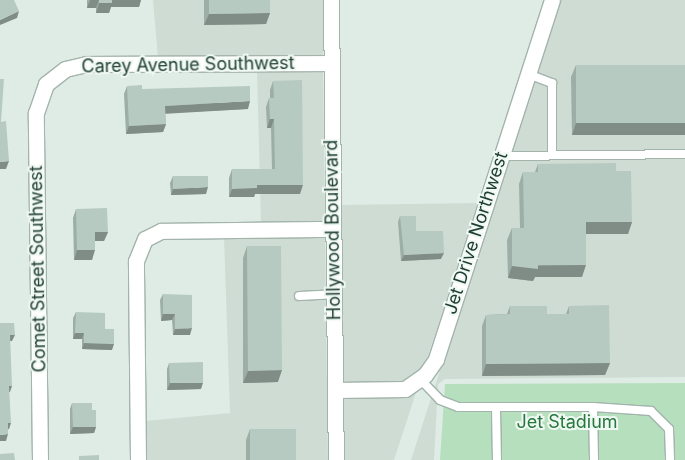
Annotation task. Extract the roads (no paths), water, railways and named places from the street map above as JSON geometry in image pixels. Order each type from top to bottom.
[{"type":"street","name":"Hollywood Boulevard","points":[[331,0],[336,460]]},
{"type":"street","name":"Jet Drive Northwest","points":[[335,390],[405,389],[420,379],[436,359],[552,0]]},
{"type":"street","name":"Carey Avenue Southwest","points":[[49,81],[65,69],[86,64],[331,63]]},
{"type":"street","name":"Comet Street Southwest","points":[[40,460],[36,113],[41,94],[49,81]]},
{"type":"street","points":[[138,460],[136,261],[145,239],[161,231],[333,229]]},
{"type":"lane","points":[[528,74],[552,83],[552,155]]},
{"type":"lane","points":[[502,156],[685,154]]},
{"type":"lane","points":[[298,296],[334,294]]},
{"type":"lane","points":[[420,379],[440,400],[458,408],[593,407],[651,411],[669,429],[670,460]]},
{"type":"lane","points":[[593,407],[594,460]]},
{"type":"lane","points":[[496,409],[497,460]]},
{"type":"park label","name":"Jet Stadium","points":[[567,422]]}]
